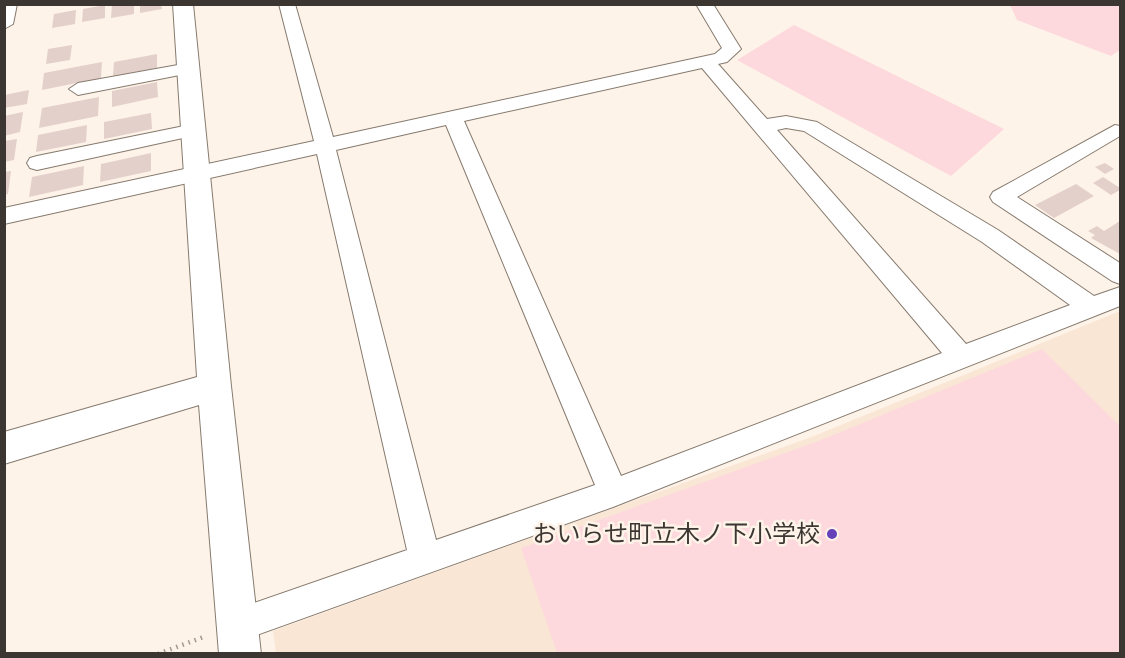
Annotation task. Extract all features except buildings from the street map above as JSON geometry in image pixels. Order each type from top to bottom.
[{"type":"street","points":[[4,24],[9,4]]},
{"type":"street","points":[[183,4],[214,386],[239,639],[425,558],[613,492],[1120,296]]},
{"type":"street","points":[[287,4],[325,145],[425,558]]},
{"type":"street","points":[[4,216],[721,58],[732,49],[702,7]]},
{"type":"street","points":[[706,61],[962,358]]},
{"type":"street","points":[[78,89],[189,69]]},
{"type":"street","points":[[452,117],[613,492]]},
{"type":"street","points":[[763,126],[786,122],[810,126],[990,236],[1092,308]]},
{"type":"street","points":[[37,163],[194,130]]},
{"type":"street","points":[[1114,131],[1001,197],[1120,275]]},
{"type":"street","points":[[4,448],[214,386]]},
{"type":"path","points":[[158,654],[239,639]]},
{"type":"shaded area","points":[[1010,5],[1120,5],[1120,50],[1111,56],[1017,20]]},
{"type":"shaded area","points":[[794,25],[1004,129],[951,176],[737,60]]},
{"type":"shaded area","name":"おいらせ町立木ノ下小学校","points":[[1120,311],[1120,653],[276,654],[273,631],[814,436]]},
{"type":"shaded area","name":"おいらせ町立木ノ下小学校","points":[[1042,349],[1120,426],[1120,653],[557,653],[521,548],[821,440]]},
{"type":"place","name":"おいらせ町立木ノ下小学校","points":[[832,534]]}]
